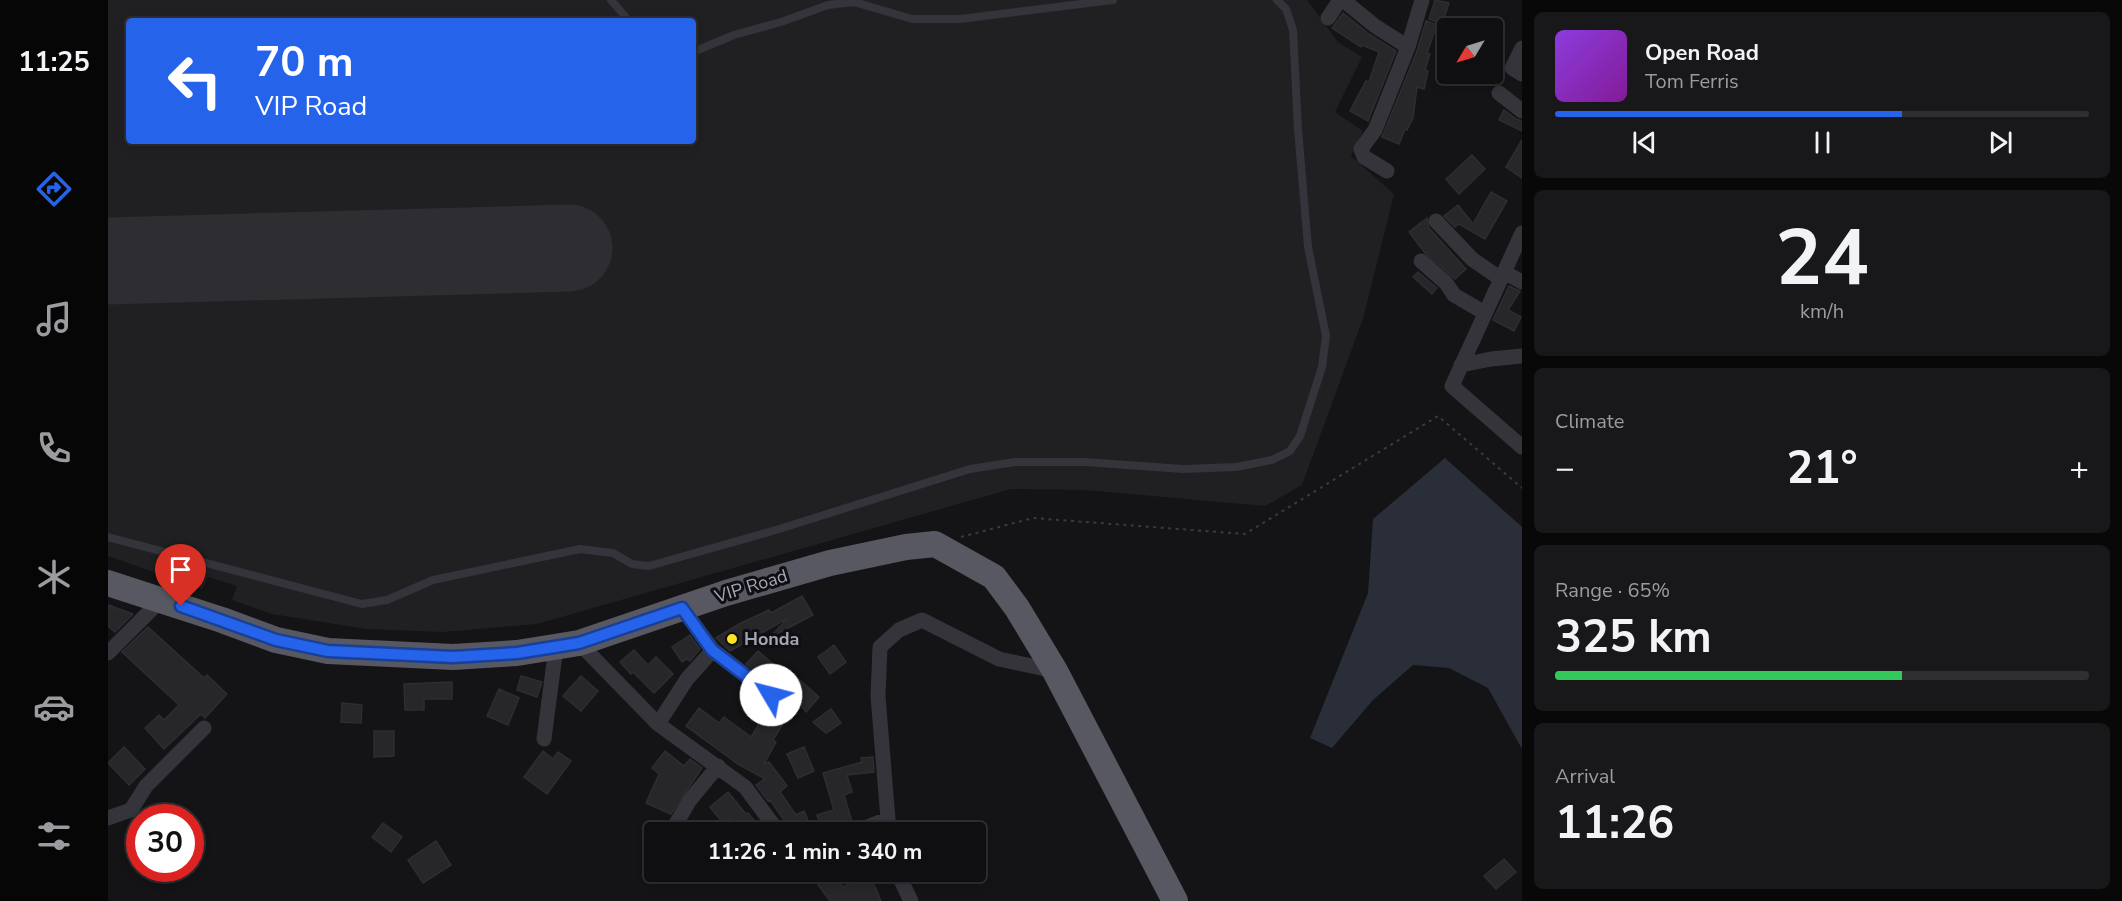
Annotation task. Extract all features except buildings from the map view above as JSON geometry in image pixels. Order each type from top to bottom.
[{"type":"highway","name":"VIP Road","points":[[108,583],[276,640],[328,651],[453,657],[517,653],[567,645],[830,563],[935,544]]},
{"type":"highway","points":[[935,544],[994,577],[1017,608],[1055,671],[1175,901]]},
{"type":"street","points":[[1328,18],[1341,0],[1408,47]]},
{"type":"street","points":[[1387,171],[1364,157],[1360,149],[1375,130],[1408,47],[1422,0]]},
{"type":"street","points":[[1522,48],[1512,68],[1522,74]]},
{"type":"street","points":[[1499,93],[1522,111]]},
{"type":"street","points":[[1436,221],[1472,259],[1502,275],[1522,282]]},
{"type":"street","points":[[1522,233],[1452,386],[1522,447]]},
{"type":"street","points":[[1421,261],[1446,283],[1454,295],[1485,313]]},
{"type":"street","points":[[1461,365],[1522,356]]},
{"type":"street","points":[[108,653],[161,600]]},
{"type":"street","points":[[682,608],[712,650],[771,695]]},
{"type":"street","points":[[888,822],[878,696],[880,647],[899,630],[922,620],[999,659],[1055,671]]},
{"type":"street","points":[[544,739],[567,645],[658,724],[745,787],[771,822]]},
{"type":"street","points":[[658,724],[687,679],[712,650]]},
{"type":"street","points":[[108,818],[130,810],[146,786],[204,728]]},
{"type":"street","points":[[677,822],[690,800],[718,766]]},
{"type":"street","points":[[902,882],[911,901]]},
{"type":"lane","points":[[611,0],[626,18]]},
{"type":"lane","points":[[696,51],[734,35],[781,22],[828,5],[854,2],[912,19],[960,19],[1113,0]]},
{"type":"lane","points":[[108,537],[362,604],[387,600],[434,580],[580,549],[613,553],[632,564],[649,566],[776,530],[970,469],[1015,462],[1085,462],[1184,469],[1236,467],[1272,460],[1290,451],[1300,436],[1322,367],[1326,336],[1308,247],[1298,129],[1293,30],[1286,9],[1277,0]]},
{"type":"path","points":[[935,544],[1033,518],[1245,534],[1438,416],[1522,488]]},
{"type":"shaded area","points":[[108,0],[1307,0],[1338,42],[1362,57],[1335,112],[1363,131],[1351,156],[1394,194],[1363,319],[1302,485],[1265,506],[1085,490],[1011,489],[537,624],[443,632],[366,629],[272,614],[232,600],[237,586],[208,577],[202,589],[108,556]]},
{"type":"shaded area","points":[[1445,458],[1522,527],[1522,749],[1488,688],[1449,668],[1413,665],[1373,700],[1332,748],[1310,738],[1368,593],[1373,519]]},
{"type":"runway","points":[[108,261],[569,248]]},
{"type":"place","name":"Honda","points":[[732,639]]},
{"type":"route","points":[[181,606],[276,640],[328,651],[453,657],[517,653],[579,643],[682,608],[712,650],[771,695]]}]
